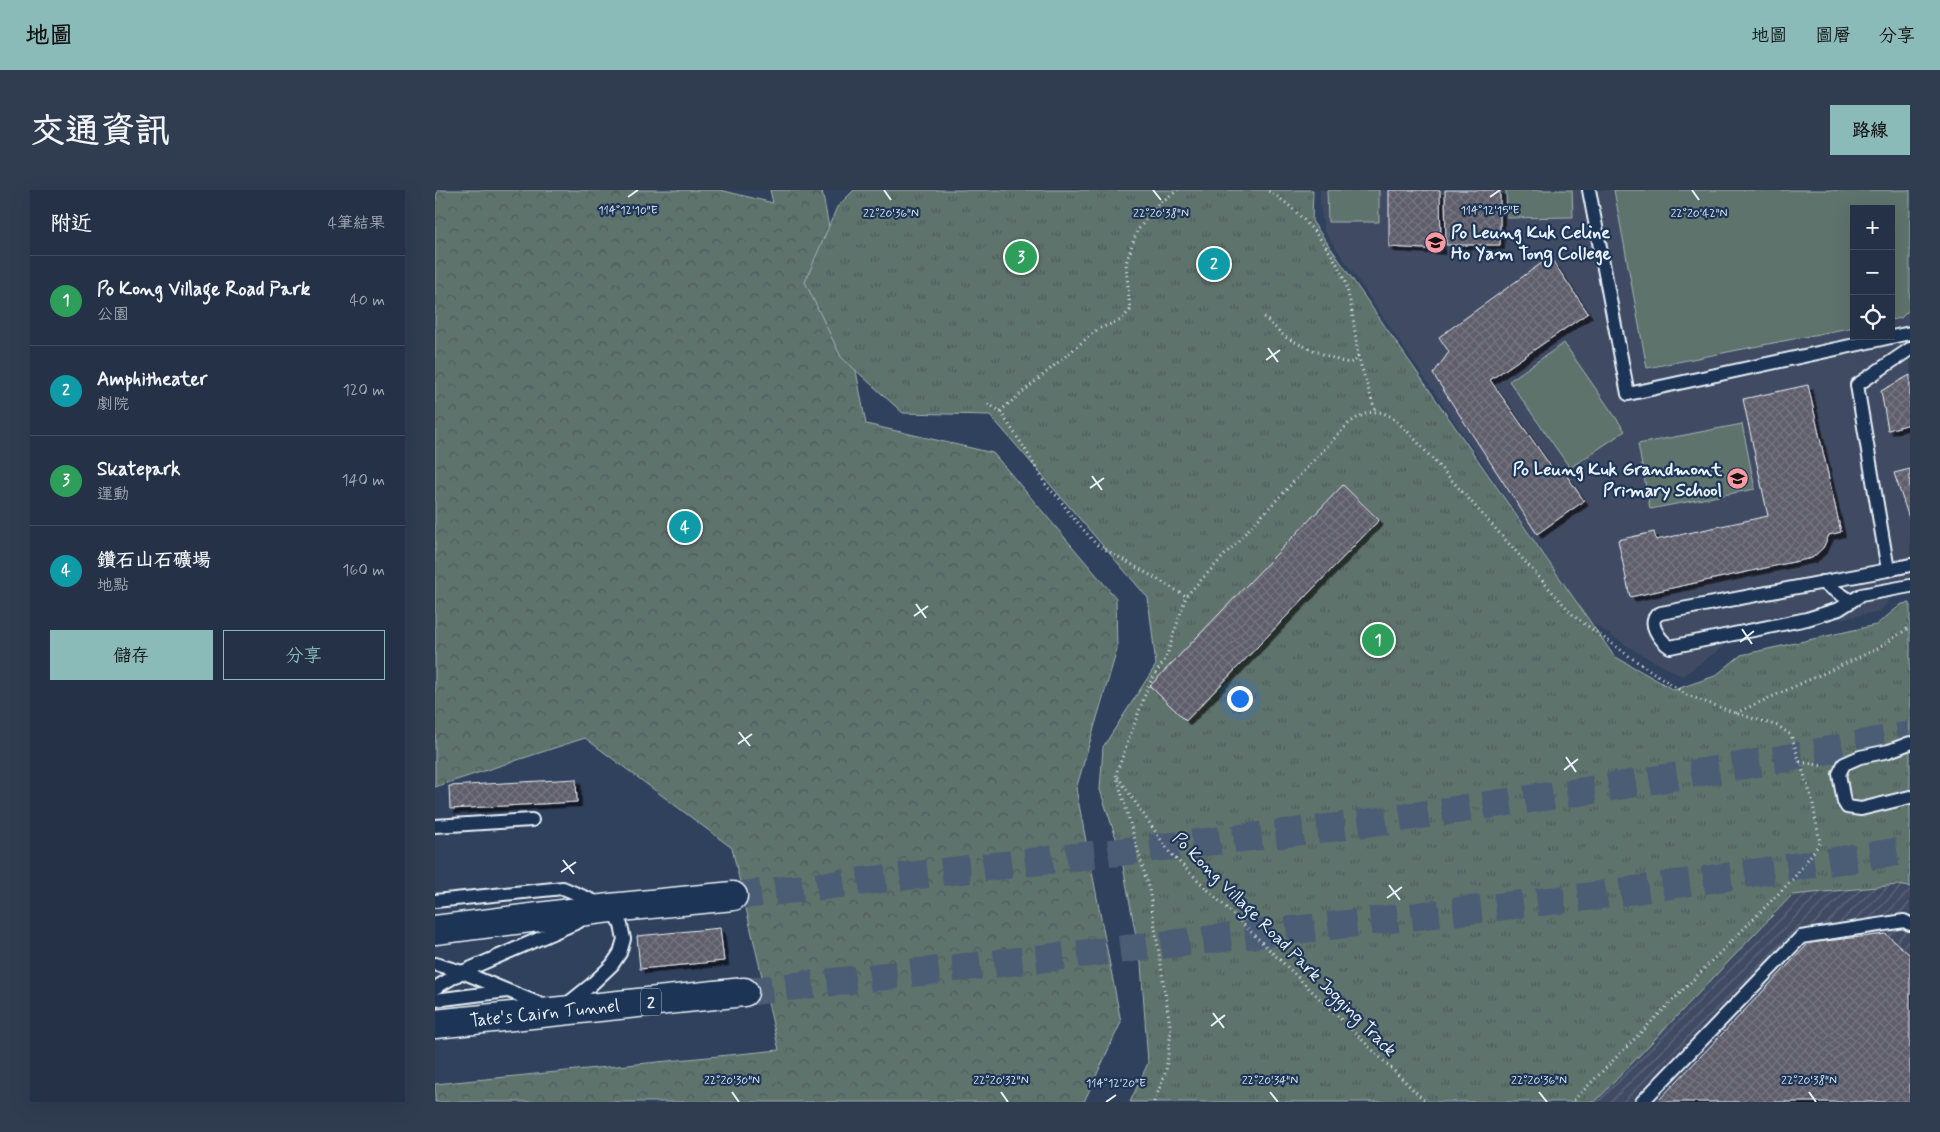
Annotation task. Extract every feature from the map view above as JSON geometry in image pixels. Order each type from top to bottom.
[{"type":"highway","points":[[435,930],[610,908],[733,896]]},
{"type":"highway","name":"Tate's Cairn Tunnel","points":[[435,1024],[744,992]]},
{"type":"lane","points":[[1589,190],[1628,394],[1910,333]]},
{"type":"lane","points":[[1888,570],[1857,384],[1910,349]]},
{"type":"lane","points":[[1910,566],[1661,613],[1653,618],[1653,623],[1661,639],[1670,646],[1807,619],[1839,609],[1861,595],[1910,586]]},
{"type":"lane","points":[[1822,582],[1851,601]]},
{"type":"lane","points":[[1910,743],[1889,751],[1860,757],[1844,764],[1839,774],[1844,802],[1847,807],[1861,809],[1910,797]]},
{"type":"lane","points":[[435,826],[532,820]]},
{"type":"lane","points":[[435,901],[563,888],[610,908],[621,925],[624,939],[620,953],[612,965],[558,1012],[462,972],[435,964]]},
{"type":"lane","points":[[435,988],[462,972],[610,908]]},
{"type":"lane","points":[[1642,1102],[1801,937],[1904,921],[1910,924]]},
{"type":"lane","points":[[435,1000],[507,991]]},
{"type":"path","points":[[1000,411],[1098,328],[1121,320],[1130,310],[1126,263],[1137,231],[1158,204],[1178,190]]},
{"type":"path","points":[[1266,190],[1295,210],[1340,268],[1350,303],[1358,355],[1375,410]]},
{"type":"path","points":[[1264,317],[1285,337],[1301,345],[1349,363],[1355,361],[1358,355]]},
{"type":"path","points":[[987,404],[1000,411],[1047,487],[1059,498],[1069,513],[1096,544],[1186,596]]},
{"type":"path","points":[[1154,1102],[1166,1071],[1171,1031],[1149,889],[1116,774],[1149,684],[1166,658],[1186,596],[1349,423],[1362,414],[1375,410],[1394,418],[1411,435],[1574,616],[1687,695],[1735,713],[1779,726],[1791,735],[1816,814],[1820,843],[1793,879],[1572,1102]]},
{"type":"path","points":[[1735,713],[1875,650],[1910,627]]},
{"type":"path","points":[[1800,762],[1841,769]]},
{"type":"path","name":"Po Kong Village Road Park Jogging Track","points":[[1116,774],[1170,853],[1426,1102]]},
{"type":"shaded area","points":[[1320,190],[1910,190],[1910,590],[1896,593],[1880,611],[1733,640],[1682,676],[1637,652],[1591,622],[1324,230]]},
{"type":"shaded area","points":[[1898,885],[1910,887],[1910,1102],[1595,1102],[1793,895]]},
{"type":"green space","points":[[438,190],[720,190],[773,203],[770,190],[822,190],[866,424],[993,453],[1116,598],[1117,650],[1076,789],[1121,1022],[1084,1102],[435,1102],[435,1084],[779,1050],[732,848],[585,738],[435,787],[435,204]]},
{"type":"green space","points":[[854,190],[1313,190],[1312,221],[1614,656],[1674,690],[1715,676],[1741,655],[1876,625],[1902,604],[1910,603],[1910,887],[1898,885],[1792,895],[1595,1102],[1130,1102],[1148,1063],[1141,963],[1120,850],[1100,790],[1103,747],[1156,665],[1148,598],[990,415],[903,413],[841,357],[805,282],[837,207]]},
{"type":"green space","points":[[1327,190],[1379,190],[1379,222],[1328,222]]},
{"type":"green space","points":[[1506,190],[1572,190],[1573,217],[1507,218]]},
{"type":"green space","points":[[1614,190],[1910,190],[1910,309],[1901,318],[1895,319],[1895,205],[1850,205],[1850,328],[1647,368]]},
{"type":"green space","points":[[1564,343],[1625,431],[1570,468],[1509,381]]},
{"type":"green space","points":[[1742,424],[1755,489],[1650,509],[1638,444]]},
{"type":"building","points":[[1389,190],[1440,190],[1441,250],[1389,247]]},
{"type":"building","points":[[1445,190],[1500,190],[1500,245],[1446,245]]},
{"type":"building","points":[[1550,257],[1588,313],[1490,380],[1557,475],[1563,470],[1584,501],[1537,534],[1433,374],[1449,352],[1439,337]]},
{"type":"building","points":[[1910,375],[1910,424],[1888,430],[1881,391]]},
{"type":"building","points":[[1808,385],[1841,532],[1829,535],[1823,548],[1812,558],[1630,597],[1618,540],[1654,532],[1656,540],[1768,516],[1743,399]]},
{"type":"building","points":[[1910,469],[1910,521],[1894,473]]},
{"type":"building","points":[[1343,485],[1379,520],[1186,721],[1150,686]]},
{"type":"building","points":[[576,779],[577,802],[450,809],[449,786]]},
{"type":"building","points":[[720,928],[724,961],[640,969],[637,936]]},
{"type":"building","points":[[1886,934],[1910,955],[1910,1102],[1657,1102],[1809,943]]},
{"type":"tunnel","points":[[733,896],[1338,827],[1605,788],[1787,758],[1910,735]]},
{"type":"tunnel","points":[[744,992],[1594,896],[1910,850]]},
{"type":"place","name":"Po Leung Kuk Celine Ho Yam Tong College","points":[[1435,242]]},
{"type":"place","name":"Skatepark","points":[[1021,257]]},
{"type":"place","name":"Amphitheater","points":[[1214,264]]},
{"type":"place","name":"Po Leung Kuk Grandmont Primary School","points":[[1738,479]]},
{"type":"place","name":"鑽石山石礦場","points":[[685,527]]},
{"type":"place","name":"Po Kong Village Road Park","points":[[1378,640]]}]
